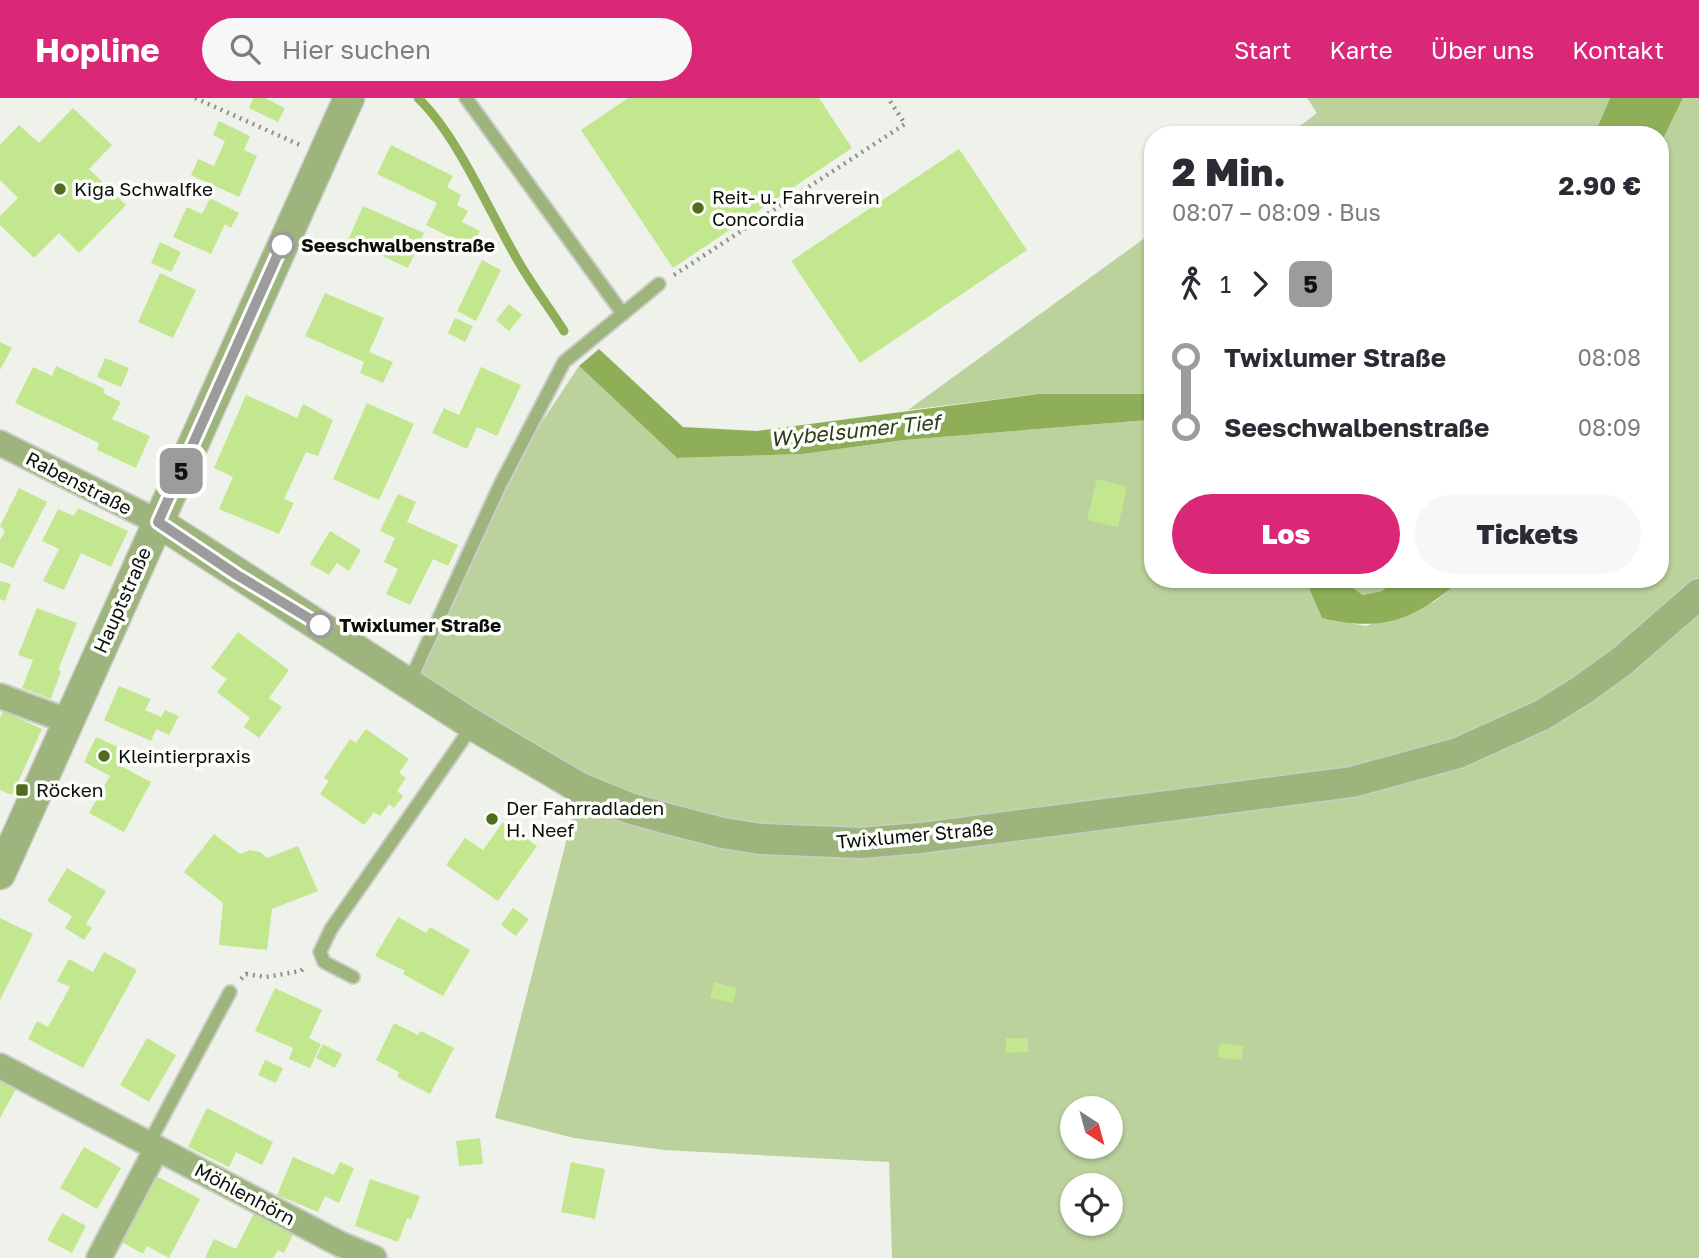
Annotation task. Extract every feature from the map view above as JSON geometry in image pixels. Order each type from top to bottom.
[{"type":"street","name":"Hauptstraße","points":[[0,874],[349,98]]},
{"type":"street","name":"Rabenstraße","points":[[0,443],[158,522]]},
{"type":"street","name":"Twixlumer Straße","points":[[158,522],[473,725],[580,788],[629,808],[723,833],[810,843],[860,844],[921,838],[1339,784],[1458,753],[1523,725],[1582,690],[1622,661],[1699,594]]},
{"type":"street","points":[[0,696],[68,721]]},
{"type":"street","name":"Möhlenhörn","points":[[0,1066],[153,1146],[338,1251],[374,1258]]},
{"type":"street","points":[[99,1258],[153,1146]]},
{"type":"lane","points":[[466,98],[623,314]]},
{"type":"lane","points":[[410,683],[500,485],[564,362],[659,284]]},
{"type":"lane","points":[[353,977],[324,962],[320,952],[331,929],[473,725]]},
{"type":"lane","points":[[153,1146],[230,992]]},
{"type":"path","points":[[195,98],[323,154]]},
{"type":"path","points":[[659,284],[905,124],[888,98]]},
{"type":"path","points":[[230,992],[246,974],[266,977],[301,971],[320,952]]},
{"type":"shaded area","points":[[1307,98],[1610,98],[1598,126],[1300,126],[1317,113]]},
{"type":"shaded area","points":[[1683,98],[1699,98],[1699,1258],[892,1258],[889,1162],[664,1150],[574,1138],[495,1118],[580,788],[409,683],[500,485],[579,366],[677,458],[803,454],[904,440],[1144,420],[1144,588],[1309,588],[1322,618],[1366,626],[1434,602],[1451,588],[1669,588],[1669,127]]},
{"type":"shaded area","points":[[1144,239],[1144,394],[1038,394],[908,410]]},
{"type":"shaded area","points":[[1353,588],[1386,588],[1382,591],[1363,595]]},
{"type":"water","points":[[1610,98],[1683,98],[1669,127],[1598,126]]},
{"type":"water","name":"Wybelsumer Tief","points":[[599,349],[683,427],[757,431],[1038,394],[1144,394],[1144,420],[904,440],[803,454],[677,458],[579,366]]},
{"type":"water","points":[[1309,588],[1353,588],[1363,595],[1386,588],[1451,588],[1413,613],[1381,623],[1363,624],[1322,618]]},
{"type":"building","points":[[253,98],[265,98],[285,108],[278,122],[249,108]]},
{"type":"building","name":"Reit- u. Fahrverein Concordia","points":[[628,98],[819,98],[852,148],[673,268],[581,130]]},
{"type":"building","name":"Kiga Schwalfke","points":[[73,108],[112,145],[89,169],[126,205],[79,253],[59,233],[34,258],[0,225],[0,216],[18,198],[0,180],[0,145],[19,125],[39,143]]},
{"type":"building","points":[[219,121],[250,136],[244,150],[257,156],[239,197],[191,175],[198,159],[214,166],[225,141],[213,135]]},
{"type":"building","points":[[391,145],[453,176],[447,187],[461,195],[457,205],[468,211],[462,222],[480,231],[471,248],[426,225],[437,203],[377,174]]},
{"type":"building","points":[[959,149],[1027,250],[860,363],[791,261]]},
{"type":"building","points":[[210,198],[239,213],[231,228],[225,224],[211,254],[173,237],[187,207],[202,214]]},
{"type":"building","points":[[363,206],[424,233],[408,268],[348,240]]},
{"type":"building","points":[[160,242],[181,252],[171,272],[151,263]]},
{"type":"building","points":[[482,260],[501,270],[476,321],[457,311]]},
{"type":"building","points":[[160,273],[196,290],[173,338],[138,322]]},
{"type":"building","points":[[325,293],[384,318],[369,352],[393,362],[383,383],[360,373],[364,362],[305,336]]},
{"type":"building","points":[[509,304],[522,315],[509,331],[496,320]]},
{"type":"building","points":[[455,318],[473,326],[465,342],[448,333]]},
{"type":"building","points":[[0,342],[12,348],[0,370]]},
{"type":"building","points":[[105,358],[129,368],[121,387],[97,377]]},
{"type":"building","points":[[56,366],[105,389],[103,393],[121,402],[112,419],[150,436],[136,468],[97,450],[99,443],[15,403],[33,367],[52,376]]},
{"type":"building","points":[[481,367],[521,385],[497,436],[477,427],[467,449],[432,433],[444,408],[459,415]]},
{"type":"building","points":[[246,395],[297,418],[303,404],[333,420],[318,456],[306,452],[284,499],[294,503],[279,534],[219,509],[233,477],[214,468]]},
{"type":"building","points":[[367,403],[414,424],[379,500],[333,479]]},
{"type":"building","points":[[1097,479],[1127,487],[1118,527],[1087,520]]},
{"type":"building","points":[[19,488],[47,502],[13,568],[0,562],[0,540],[5,531],[0,526]]},
{"type":"building","points":[[398,494],[416,502],[407,522],[458,545],[448,566],[433,559],[410,605],[386,594],[398,569],[384,562],[395,538],[380,531]]},
{"type":"building","points":[[78,508],[128,531],[111,567],[81,553],[64,590],[43,581],[59,549],[42,541],[58,509],[74,516]]},
{"type":"building","points":[[330,531],[361,550],[349,571],[337,563],[329,575],[310,564]]},
{"type":"building","points":[[0,581],[11,584],[5,601],[0,599]]},
{"type":"building","points":[[37,608],[77,623],[58,670],[61,671],[51,699],[22,688],[33,660],[18,655]]},
{"type":"building","points":[[238,632],[289,670],[269,698],[282,707],[259,738],[244,727],[250,718],[217,692],[227,679],[211,668]]},
{"type":"building","points":[[119,686],[151,699],[145,710],[161,717],[165,710],[179,716],[169,735],[156,729],[151,741],[104,720]]},
{"type":"building","points":[[3,711],[42,729],[12,795],[0,790],[0,718]]},
{"type":"building","points":[[366,729],[409,759],[399,773],[406,778],[397,791],[403,796],[394,808],[389,804],[380,816],[374,812],[364,825],[320,794],[329,781],[324,778],[350,739],[356,743]]},
{"type":"building","points":[[96,737],[124,750],[117,764],[151,782],[124,832],[89,813],[110,776],[84,762]]},
{"type":"building","points":[[503,822],[537,846],[498,901],[446,865],[465,838],[483,850]]},
{"type":"building","points":[[214,834],[240,854],[250,850],[260,852],[267,858],[298,846],[318,891],[272,909],[267,950],[219,945],[223,903],[184,872]]},
{"type":"building","points":[[67,868],[106,891],[86,924],[92,928],[84,940],[65,928],[72,916],[47,901]]},
{"type":"building","points":[[513,908],[529,919],[516,936],[501,925]]},
{"type":"building","points":[[398,917],[426,933],[430,927],[470,950],[443,996],[403,974],[405,971],[375,956]]},
{"type":"building","points":[[0,918],[33,934],[0,1000]]},
{"type":"building","points":[[104,952],[137,970],[83,1068],[28,1039],[37,1021],[48,1027],[70,987],[57,981],[69,959],[93,972]]},
{"type":"building","points":[[714,982],[737,988],[733,1003],[710,998]]},
{"type":"building","points":[[275,988],[322,1010],[309,1038],[321,1044],[310,1068],[289,1059],[293,1048],[255,1031]]},
{"type":"building","points":[[394,1023],[418,1035],[421,1031],[454,1048],[430,1094],[397,1077],[399,1072],[376,1060]]},
{"type":"building","points":[[147,1038],[176,1055],[149,1102],[120,1085]]},
{"type":"building","points":[[1006,1038],[1028,1038],[1028,1052],[1006,1053]]},
{"type":"building","points":[[1220,1043],[1243,1046],[1241,1060],[1218,1057]]},
{"type":"building","points":[[323,1044],[342,1054],[335,1068],[316,1058]]},
{"type":"building","points":[[265,1060],[283,1068],[276,1083],[258,1075]]},
{"type":"building","points":[[0,1080],[16,1089],[0,1118]]},
{"type":"building","points":[[207,1108],[273,1142],[262,1165],[236,1152],[229,1167],[188,1147]]},
{"type":"building","points":[[480,1138],[483,1164],[459,1166],[456,1141]]},
{"type":"building","points":[[84,1147],[121,1168],[97,1209],[60,1188]]},
{"type":"building","points":[[293,1157],[334,1175],[340,1162],[354,1168],[339,1203],[325,1196],[318,1212],[277,1195]]},
{"type":"building","points":[[571,1162],[605,1169],[595,1219],[561,1212]]},
{"type":"building","points":[[156,1176],[200,1199],[169,1258],[147,1246],[143,1254],[122,1242]]},
{"type":"building","points":[[370,1179],[420,1196],[411,1219],[407,1218],[398,1242],[355,1226]]},
{"type":"building","points":[[62,1213],[86,1226],[72,1253],[47,1240]]},
{"type":"building","points":[[254,1213],[294,1233],[284,1253],[278,1250],[273,1258],[205,1258],[214,1239],[236,1249]]},
{"type":"waterway","points":[[418,98],[446,132],[522,268],[564,331]]},
{"type":"bus line","name":"5","points":[[282,245],[158,522],[237,575],[320,625]]},
{"type":"place","name":"Kiga Schwalfke","points":[[60,189]]},
{"type":"place","name":"Reit- u. Fahrverein Concordia","points":[[698,208]]},
{"type":"place","name":"Seeschwalbenstraße","points":[[282,245]]},
{"type":"place","name":"Twixlumer Straße","points":[[320,625]]},
{"type":"place","name":"Kleintierpraxis","points":[[104,756]]},
{"type":"place","name":"Röcken","points":[[22,790]]},
{"type":"place","name":"Der Fahrradladen H. Neef","points":[[492,819]]}]
